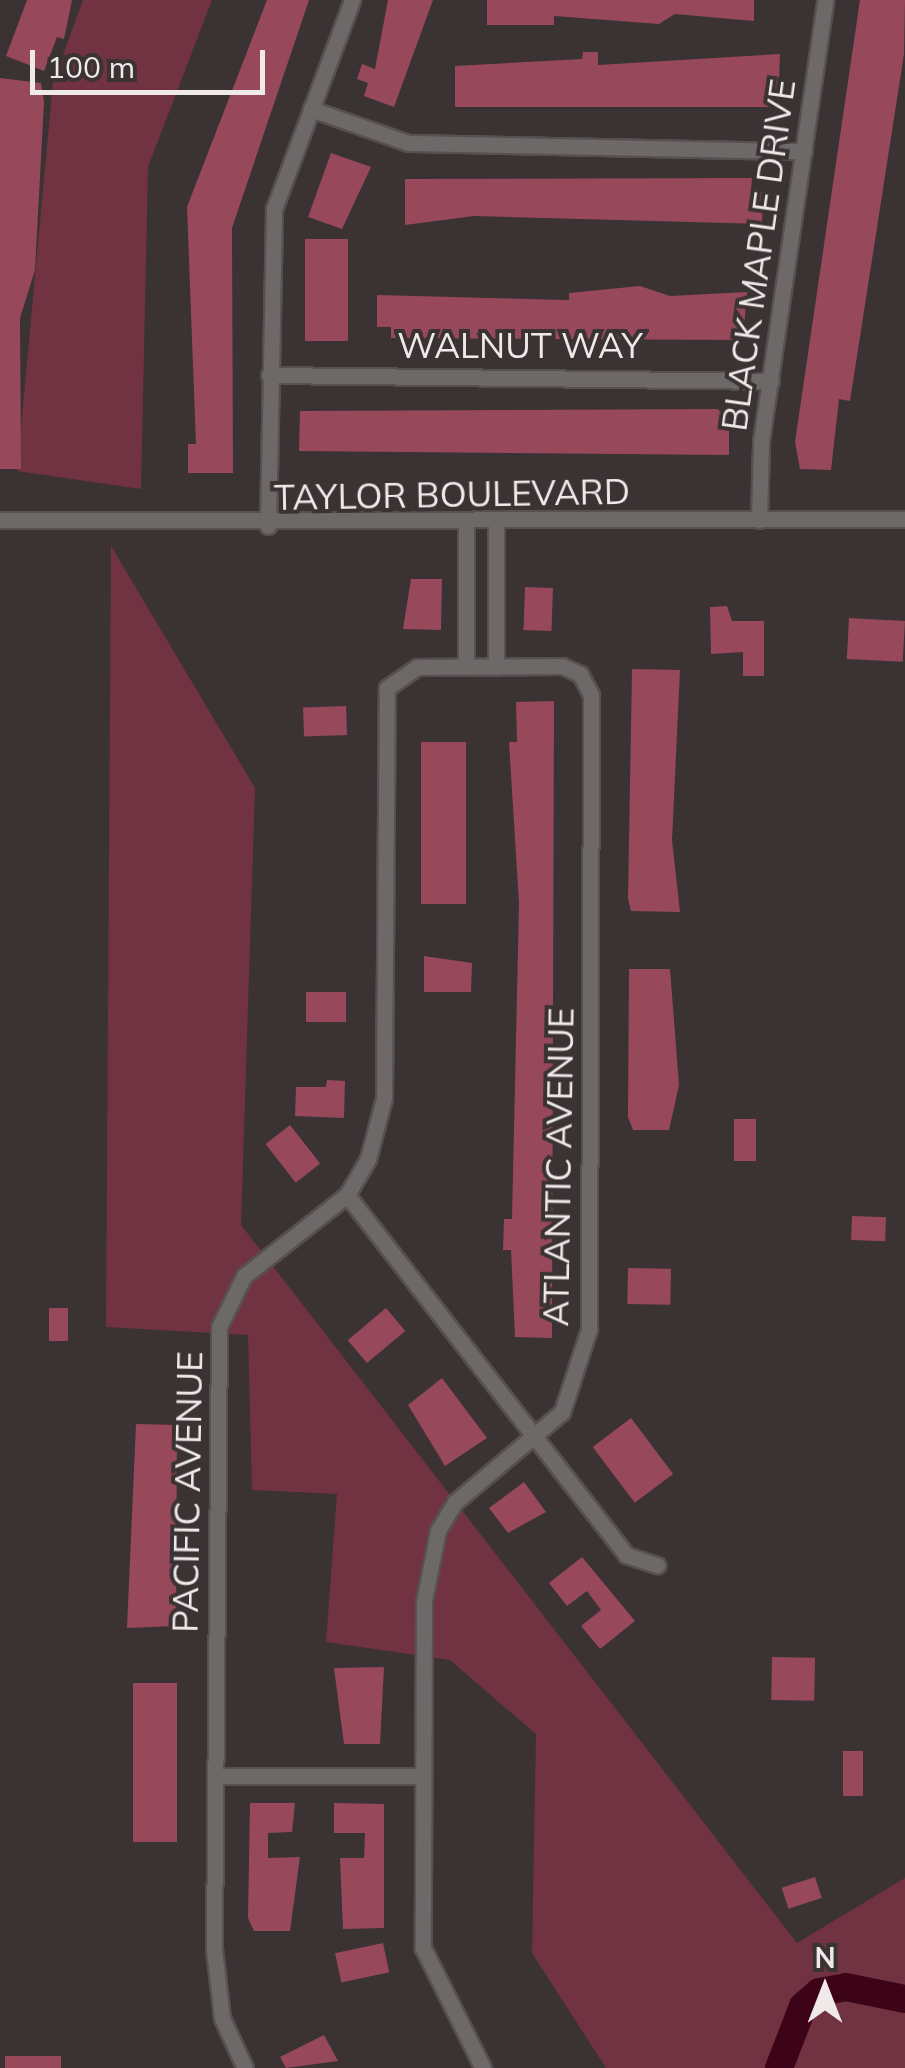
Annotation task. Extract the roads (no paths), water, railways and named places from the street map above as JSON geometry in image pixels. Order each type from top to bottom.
[{"type":"street","points":[[268,526],[274,209],[352,0]]},
{"type":"street","name":"BLACK MAPLE DRIVE","points":[[759,520],[771,381],[825,0]]},
{"type":"street","points":[[311,109],[408,143],[804,150]]},
{"type":"street","name":"WALNUT WAY","points":[[269,375],[771,381]]},
{"type":"street","name":"TAYLOR BOULEVARD","points":[[0,520],[268,526],[905,519]]},
{"type":"street","points":[[466,524],[466,667]]},
{"type":"street","points":[[496,524],[496,666],[416,666],[394,678],[383,721],[384,1098],[347,1195],[626,1556],[656,1564]]},
{"type":"street","name":"ATLANTIC AVENUE","points":[[483,2068],[424,1948],[424,1601],[438,1530],[455,1502],[535,1439],[562,1412],[590,1329],[591,695],[580,674],[496,666]]},
{"type":"street","name":"PACIFIC AVENUE","points":[[246,2068],[216,1984],[219,1327],[244,1276],[347,1195]]},
{"type":"street","points":[[215,1776],[422,1776]]},
{"type":"waterway","points":[[779,2068],[803,2006],[819,1992],[846,1987],[905,1999]]}]
